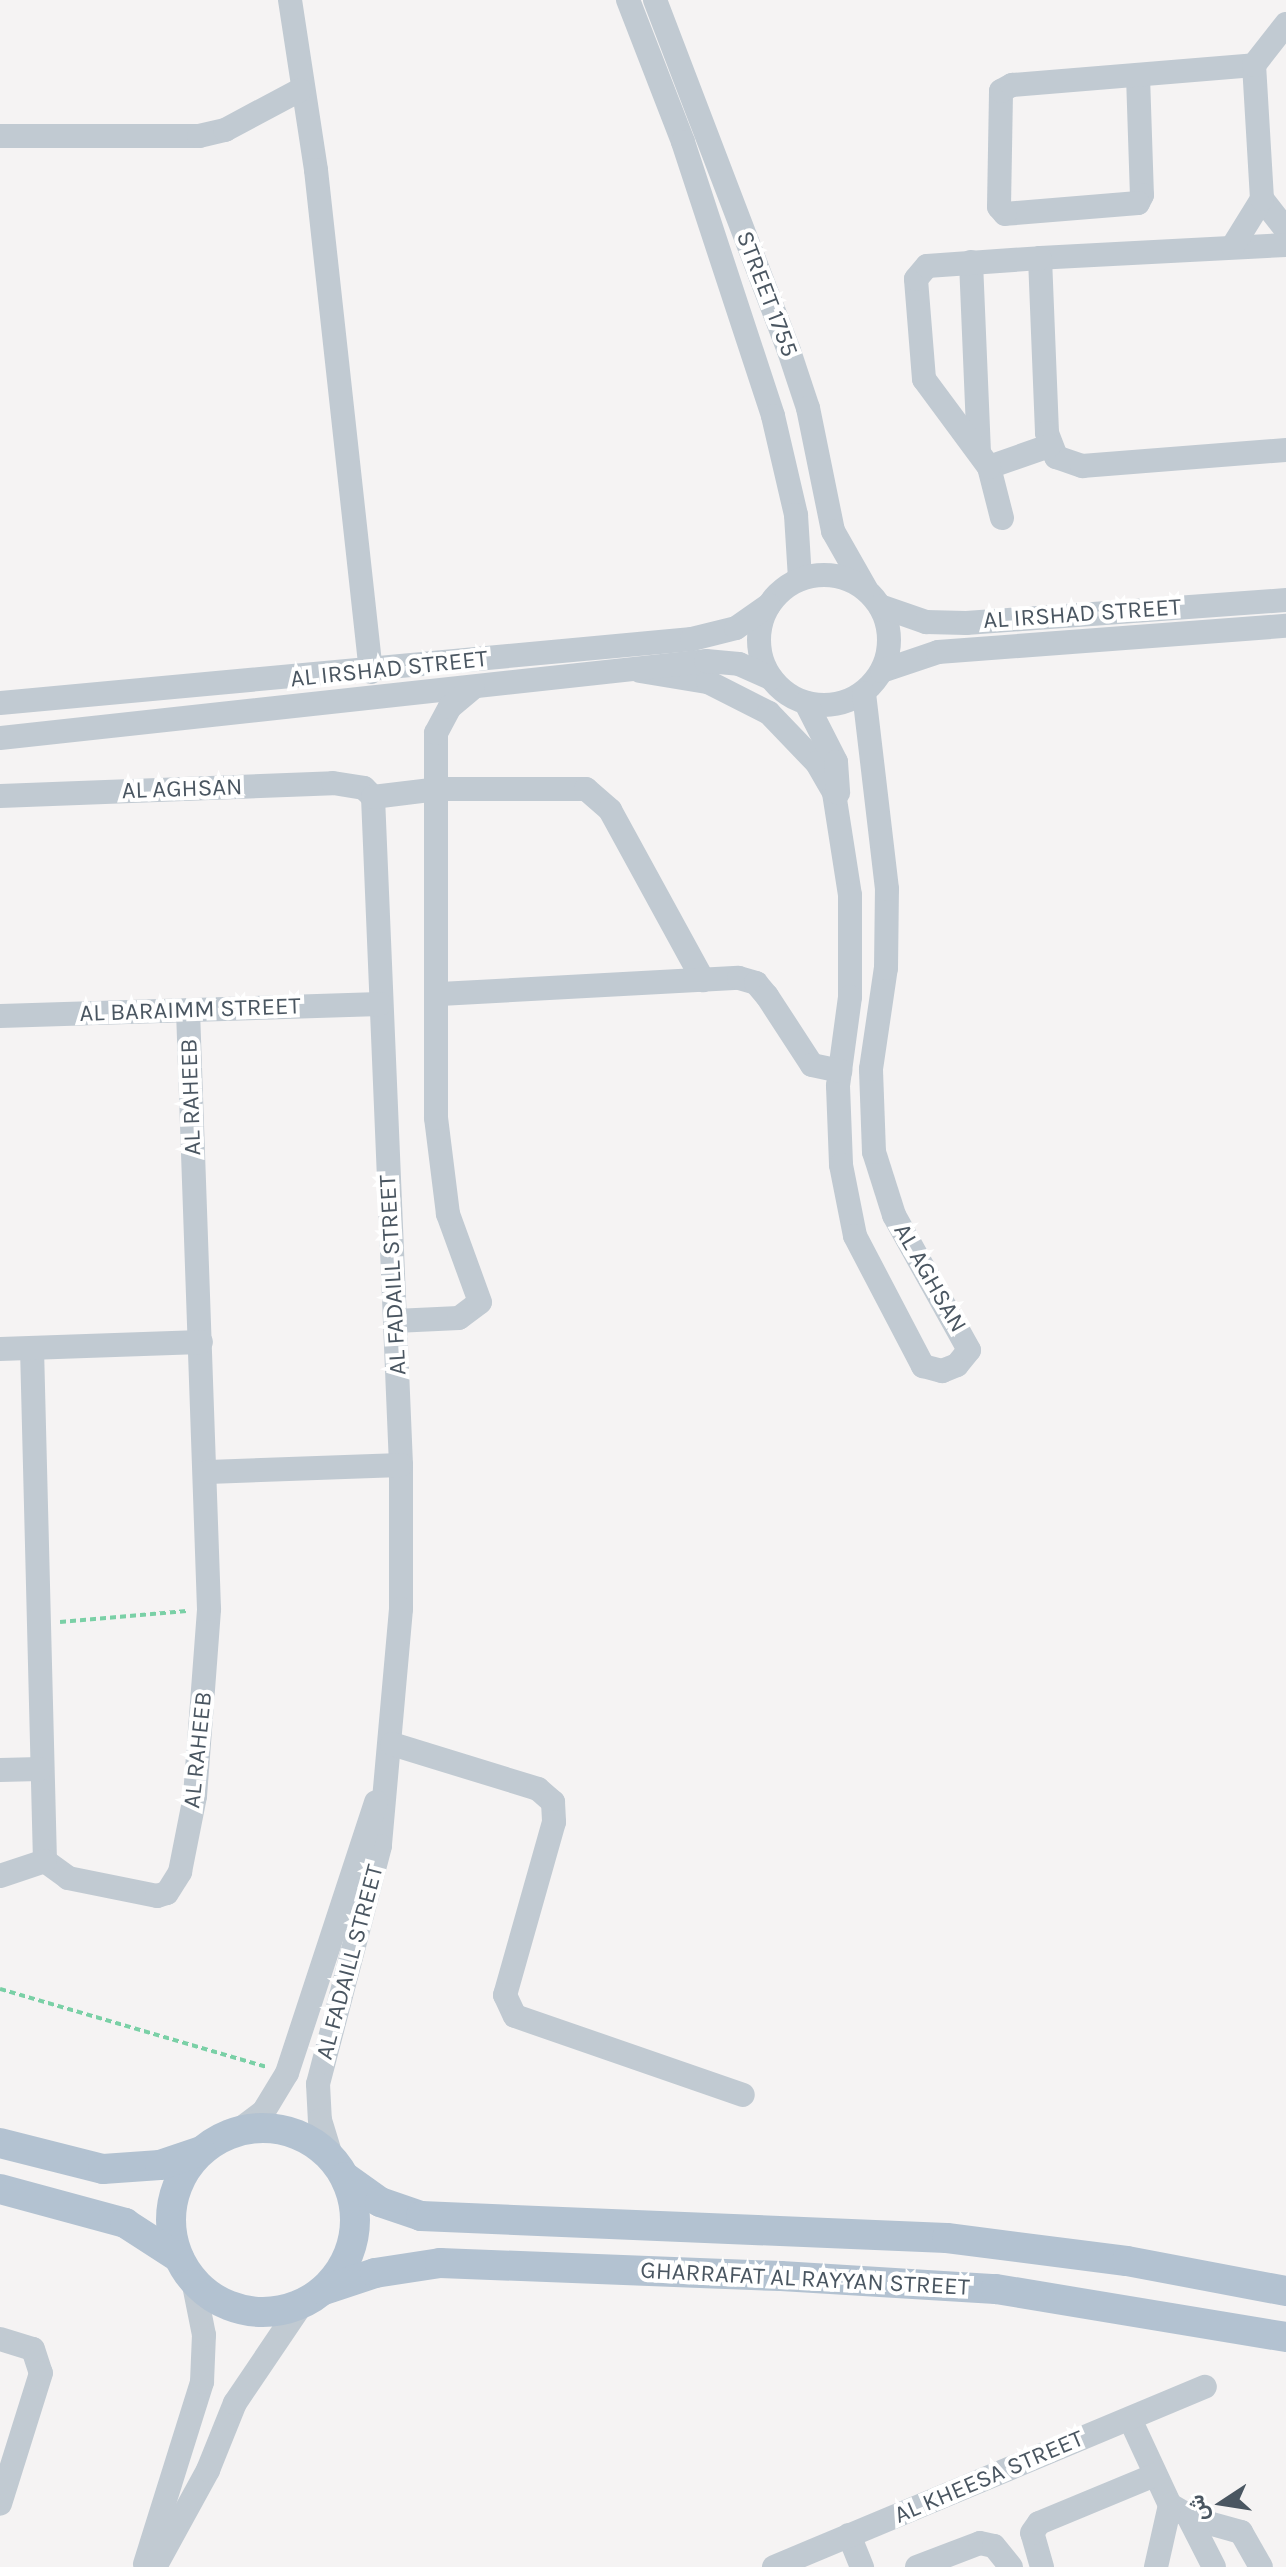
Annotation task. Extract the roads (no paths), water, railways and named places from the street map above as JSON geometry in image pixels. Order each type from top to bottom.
[{"type":"main road","points":[[0,2143],[103,2169],[160,2165],[201,2151],[239,2130],[289,2130],[338,2167],[355,2229],[346,2262],[312,2297],[252,2312],[219,2301],[186,2269],[125,2223],[0,2189]]},
{"type":"main road","points":[[186,2269],[171,2209],[181,2178],[201,2151]]},
{"type":"main road","name":"GHARRAFAT AL RAYYAN STREET","points":[[338,2167],[380,2202],[421,2216],[947,2238],[1127,2261],[1286,2291]]},
{"type":"main road","name":"GHARRAFAT AL RAYYAN STREET","points":[[312,2297],[375,2273],[440,2263],[781,2276],[996,2289],[1286,2337]]},
{"type":"street","points":[[290,0],[300,90],[316,170],[371,672]]},
{"type":"street","name":"STREET 1755","points":[[628,0],[683,142],[773,416],[796,515],[800,579]]},
{"type":"street","name":"STREET 1755","points":[[655,0],[789,351],[808,408],[833,531],[873,598]]},
{"type":"street","points":[[1286,24],[1254,65],[1262,199],[1286,230]]},
{"type":"street","points":[[1138,76],[1142,195],[1138,203],[1005,214],[999,207],[1001,91],[1012,85],[1254,65]]},
{"type":"street","points":[[0,136],[199,136],[225,130],[300,90]]},
{"type":"street","points":[[1233,246],[1262,199]]},
{"type":"street","points":[[984,459],[930,388],[919,357],[920,271],[927,266],[1286,245]]},
{"type":"street","points":[[1040,258],[1049,446],[1068,465],[1286,450]]},
{"type":"street","points":[[971,262],[984,459],[1002,518]]},
{"type":"street","points":[[984,459],[1049,446]]},
{"type":"street","points":[[827,575],[873,598],[890,638],[882,671],[864,693],[832,706],[806,703],[771,678],[759,642],[769,605],[800,579],[827,575]]},
{"type":"street","name":"AL IRSHAD STREET","points":[[873,598],[926,622],[966,623],[1286,600]]},
{"type":"street","name":"AL IRSHAD STREET","points":[[0,703],[371,672],[692,639],[736,628],[769,605]]},
{"type":"street","name":"AL IRSHAD STREET","points":[[882,671],[938,652],[1286,626]]},
{"type":"street","name":"AL IRSHAD STREET","points":[[0,738],[724,661],[771,678]]},
{"type":"street","name":"AL AGHSAN","points":[[640,671],[708,682],[769,713],[817,763],[834,793],[850,895],[850,982],[840,1071],[841,1165],[855,1236],[923,1366],[942,1371],[957,1365],[969,1350],[894,1215],[874,1152],[871,1069],[886,968],[887,889],[864,693]]},
{"type":"street","points":[[395,1321],[459,1318],[480,1302],[448,1214],[436,1118],[440,994],[436,733],[450,707],[473,688]]},
{"type":"street","name":"AL AGHSAN","points":[[806,703],[836,762],[840,827]]},
{"type":"street","name":"AL AGHSAN","points":[[0,796],[333,783],[368,793],[438,789],[586,789],[610,810],[703,980]]},
{"type":"street","name":"AL FADAILL STREET","points":[[338,2167],[320,2120],[318,2084],[374,1877],[391,1755],[401,1609],[401,1465],[368,793]]},
{"type":"street","points":[[440,994],[739,978],[756,983],[812,1065],[840,1071]]},
{"type":"street","name":"AL BARAIMM STREET","points":[[0,1016],[380,1004]]},
{"type":"street","name":"AL RAHEEB","points":[[45,1861],[68,1878],[141,1895],[167,1893],[175,1884],[200,1759],[209,1609],[208,1472],[188,1010]]},
{"type":"street","points":[[0,1349],[201,1342]]},
{"type":"street","points":[[0,1876],[45,1861],[40,1769],[32,1348]]},
{"type":"street","points":[[208,1472],[401,1465]]},
{"type":"street","points":[[391,1755],[538,1789],[553,1802],[554,1822],[505,1995],[515,2016],[743,2095]]},
{"type":"street","name":"AL FADAILL STREET","points":[[239,2130],[264,2111],[287,2073],[391,1755]]},
{"type":"street","points":[[0,1770],[40,1769]]},
{"type":"street","points":[[144,2567],[202,2382],[204,2335],[186,2269]]},
{"type":"street","points":[[155,2567],[208,2470],[235,2403],[312,2297]]},
{"type":"street","points":[[0,2339],[33,2349],[41,2373],[0,2504]]},
{"type":"street","name":"AL KHEESA STREET","points":[[774,2567],[1205,2387]]},
{"type":"street","points":[[1130,2419],[1155,2475],[1214,2567]]},
{"type":"street","points":[[1042,2567],[1032,2533],[1039,2523],[1155,2475]]},
{"type":"street","points":[[1156,2567],[1179,2510]]},
{"type":"street","points":[[1179,2510],[1241,2532],[1261,2567]]},
{"type":"street","points":[[849,2535],[862,2567]]},
{"type":"street","points":[[917,2567],[980,2543],[994,2546],[1011,2567]]}]
